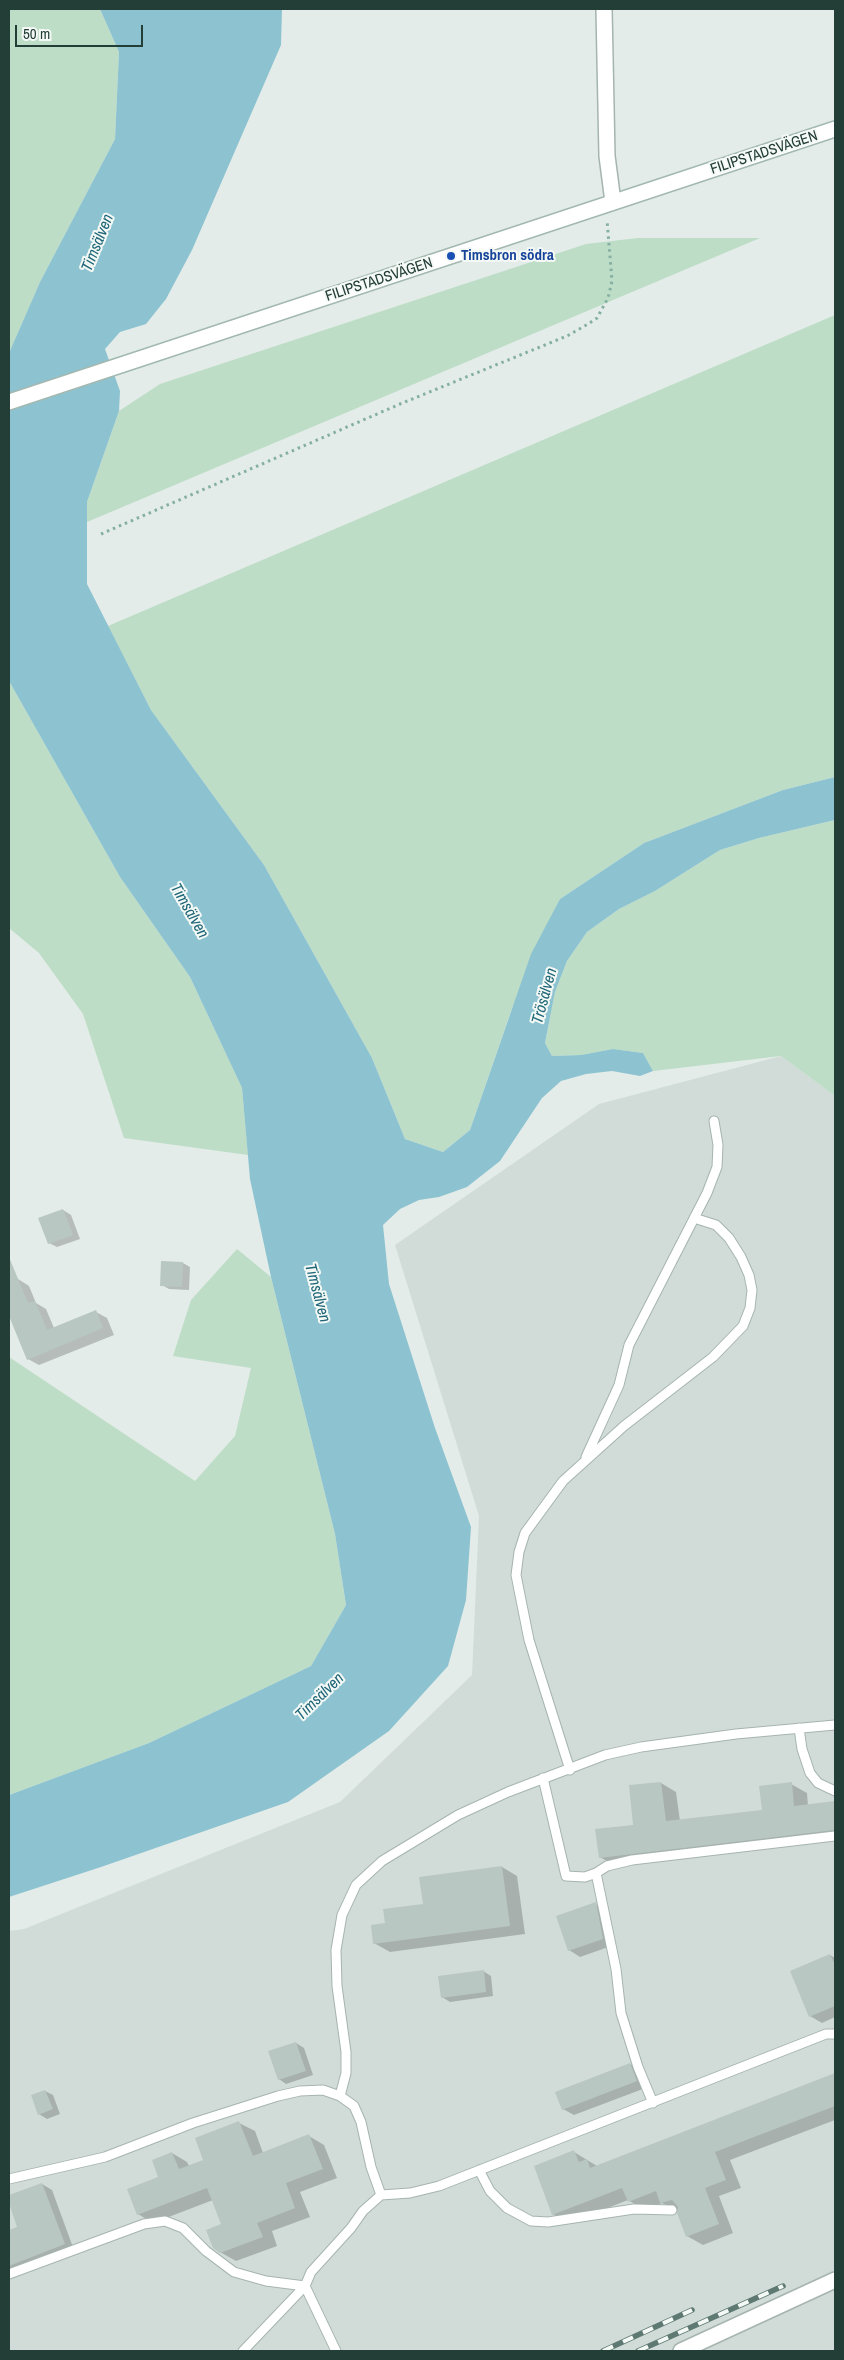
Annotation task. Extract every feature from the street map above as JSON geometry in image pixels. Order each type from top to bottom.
[{"type":"main road","points":[[604,9],[607,156],[613,202]]},
{"type":"main road","name":"FILIPSTADSVÄGEN","points":[[9,402],[835,129]]},
{"type":"main road","points":[[681,2351],[835,2280]]},
{"type":"lane","points":[[582,1466],[619,1385],[629,1345],[707,1192],[717,1167],[718,1145],[714,1121]]},
{"type":"lane","points":[[570,1770],[528,1640],[516,1575],[519,1552],[525,1533],[563,1481],[582,1466],[594,1451],[624,1426],[713,1357],[743,1326],[750,1308],[752,1290],[749,1275],[741,1257],[729,1238],[716,1225],[694,1218]]},
{"type":"lane","points":[[340,2096],[346,2073],[346,2052],[337,1986],[336,1950],[342,1915],[356,1885],[382,1861],[458,1815],[543,1778],[570,1770],[605,1755],[641,1747],[736,1734],[835,1725]]},
{"type":"lane","points":[[799,1728],[802,1749],[810,1773],[818,1783],[835,1791]]},
{"type":"lane","points":[[543,1778],[566,1876],[585,1877],[607,1866],[632,1860],[835,1836]]},
{"type":"lane","points":[[596,1873],[616,1969],[621,2013],[638,2066],[653,2103]]},
{"type":"lane","points":[[243,2351],[305,2286],[311,2272],[351,2228],[363,2211],[380,2195],[410,2193],[438,2186],[826,2034],[835,2034]]},
{"type":"lane","points":[[9,2179],[105,2157],[193,2123],[278,2096],[300,2091],[323,2090],[340,2096],[354,2106],[361,2122],[371,2167],[380,2195]]},
{"type":"lane","points":[[479,2170],[490,2191],[507,2208],[531,2220],[557,2221],[634,2209],[672,2210]]},
{"type":"lane","points":[[9,2274],[144,2224],[165,2221],[183,2228],[206,2251],[234,2272],[266,2281],[305,2286]]},
{"type":"lane","points":[[305,2286],[336,2351]]},
{"type":"path","points":[[101,534],[400,404],[567,336],[588,324],[597,318],[608,298],[612,281],[608,226],[605,214],[613,202]]},
{"type":"shaded area","points":[[781,1056],[835,1096],[835,2351],[9,2351],[9,1931],[24,1929],[340,1802],[472,1675],[479,1516],[395,1245],[599,1104]]},
{"type":"green space","points":[[9,9],[100,9],[119,52],[115,139],[40,282],[9,353]]},
{"type":"green space","points":[[638,238],[760,238],[87,522],[87,502],[119,411],[160,384],[586,244]]},
{"type":"green space","points":[[835,315],[835,777],[783,790],[644,843],[560,899],[511,1011],[470,1130],[443,1152],[405,1139],[372,1058],[264,865],[151,710],[108,626]]},
{"type":"green space","points":[[9,681],[120,877],[190,977],[242,1088],[248,1155],[124,1138],[83,1014],[39,953],[9,928]]},
{"type":"green space","points":[[835,820],[835,1096],[781,1056],[653,1071],[643,1053],[613,1049],[581,1055],[552,1056],[545,1043],[555,992],[567,961],[587,932],[619,909],[655,891],[720,850],[759,838]]},
{"type":"green space","points":[[237,1249],[271,1277],[335,1534],[346,1605],[311,1666],[149,1743],[9,1795],[9,1357],[195,1481],[235,1436],[251,1368],[173,1356],[191,1300]]},
{"type":"water","points":[[100,9],[282,9],[281,45],[192,250],[166,299],[146,324],[120,332],[105,349],[120,391],[119,411],[87,502],[87,584],[151,710],[264,865],[372,1058],[405,1139],[443,1152],[470,1130],[531,954],[560,899],[644,843],[783,790],[835,777],[835,820],[759,838],[720,850],[655,891],[619,909],[587,932],[567,961],[555,992],[545,1043],[552,1056],[581,1055],[613,1049],[643,1053],[653,1071],[640,1076],[612,1071],[586,1074],[561,1081],[542,1098],[500,1161],[467,1187],[439,1197],[419,1200],[400,1209],[383,1225],[389,1284],[435,1428],[471,1527],[466,1600],[448,1666],[389,1731],[288,1802],[9,1897],[9,1795],[149,1743],[311,1666],[346,1605],[335,1534],[271,1277],[250,1179],[242,1088],[190,977],[120,877],[9,681],[9,353],[40,282],[115,139],[119,52]]},
{"type":"building","points":[[63,1209],[73,1235],[48,1244],[38,1218]]},
{"type":"building","points":[[9,1257],[28,1303],[35,1301],[47,1330],[96,1310],[103,1328],[27,1360],[9,1316]]},
{"type":"building","points":[[161,1261],[183,1262],[182,1287],[160,1286]]},
{"type":"building","points":[[661,1782],[666,1821],[762,1810],[759,1786],[792,1782],[794,1806],[835,1801],[835,1830],[599,1858],[595,1829],[633,1825],[629,1785]]},
{"type":"building","points":[[502,1866],[510,1926],[373,1944],[371,1925],[385,1923],[383,1909],[423,1904],[419,1877]]},
{"type":"building","points":[[596,1902],[603,1939],[568,1951],[556,1916]]},
{"type":"building","points":[[830,1954],[835,1965],[835,2006],[809,2017],[790,1971]]},
{"type":"building","points":[[484,1970],[486,1992],[441,1998],[438,1976]]},
{"type":"building","points":[[296,2042],[306,2071],[278,2080],[268,2051]]},
{"type":"building","points":[[630,2063],[637,2081],[562,2110],[555,2092]]},
{"type":"building","points":[[835,2073],[835,2106],[715,2152],[726,2180],[705,2188],[719,2224],[686,2237],[677,2213],[678,2207],[672,2200],[660,2203],[656,2191],[628,2202],[622,2188],[552,2215],[534,2166],[574,2150],[579,2162],[587,2159],[590,2168]]},
{"type":"building","points":[[45,2090],[53,2109],[38,2115],[31,2095]]},
{"type":"building","points":[[239,2121],[253,2156],[309,2134],[323,2169],[286,2183],[295,2208],[257,2223],[263,2237],[220,2253],[213,2248],[206,2230],[221,2224],[207,2188],[137,2215],[127,2189],[158,2177],[152,2160],[172,2152],[179,2169],[203,2160],[195,2138]]},
{"type":"building","points":[[42,2183],[65,2244],[9,2266],[9,2230],[17,2227],[9,2203],[9,2195]]},
{"type":"railway","points":[[638,2351],[783,2286]]},
{"type":"railway","points":[[603,2351],[692,2310]]},
{"type":"place","name":"Timsbron södra","points":[[451,256]]},
{"type":"water label","name":"Timsälven","points":[[98,243]]},
{"type":"water label","name":"Timsälven","points":[[189,911]]},
{"type":"water label","name":"Trösälven","points":[[545,996]]},
{"type":"water label","name":"Timsälven","points":[[317,1293]]},
{"type":"water label","name":"Timsälven","points":[[320,1697]]}]
